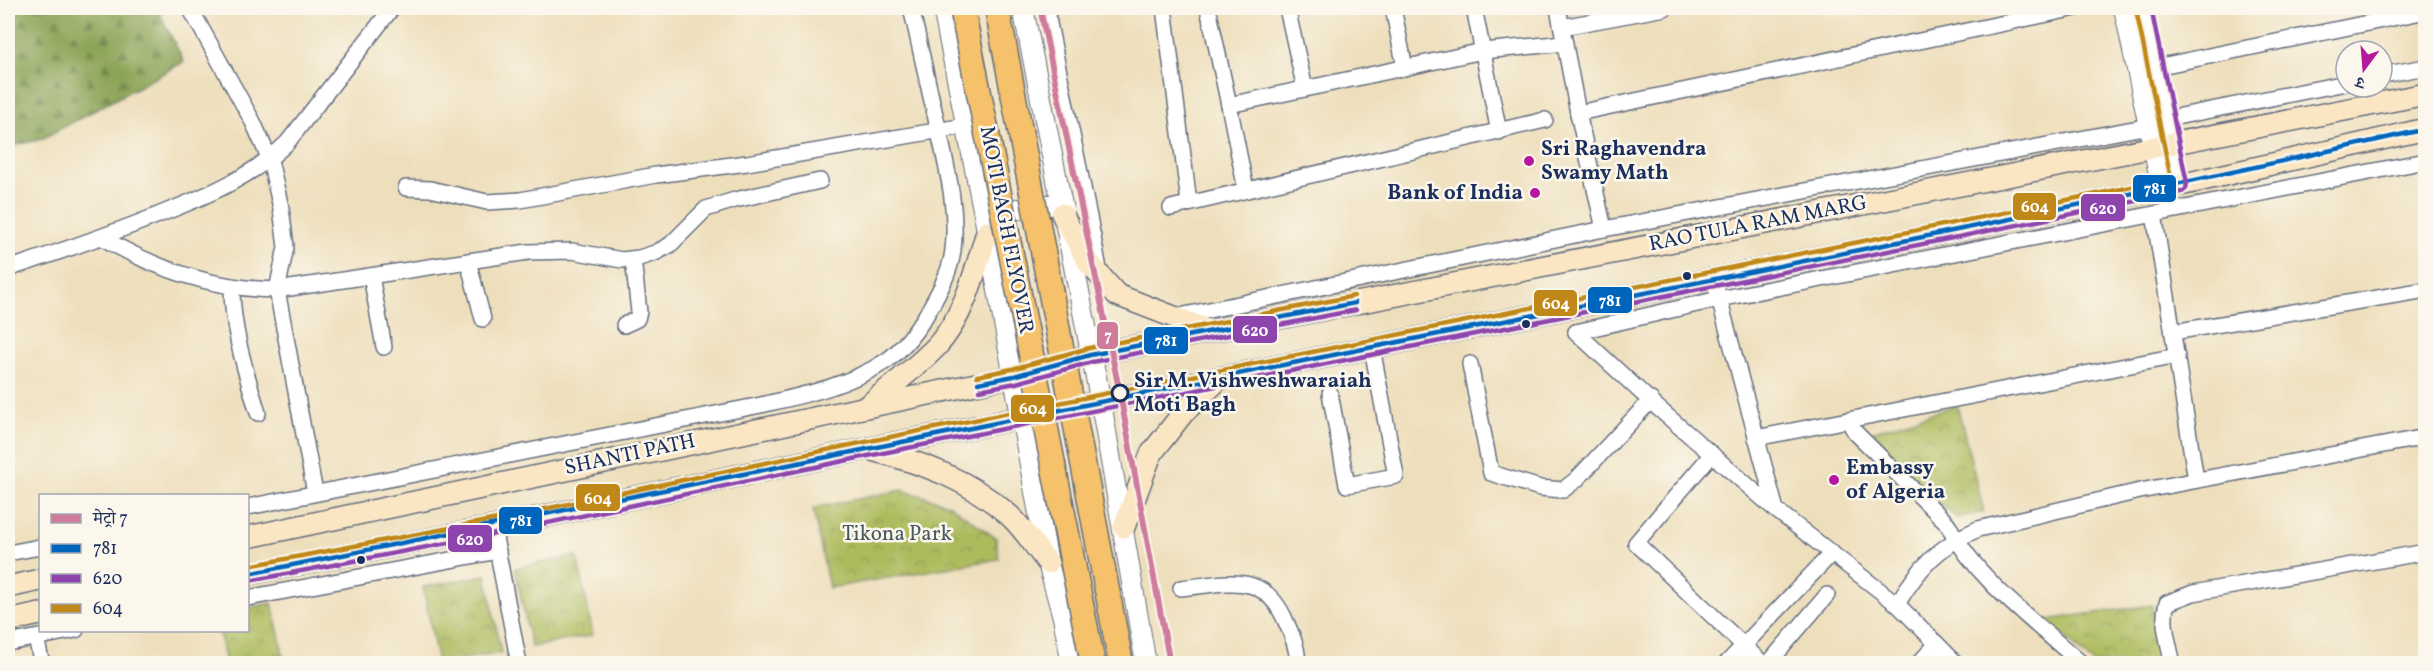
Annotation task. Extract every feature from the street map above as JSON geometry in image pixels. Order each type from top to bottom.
[{"type":"main road","name":"MOTI BAGH FLYOVER","points":[[962,8],[1093,663]]},
{"type":"main road","name":"MOTI BAGH FLYOVER","points":[[997,8],[1121,663]]},
{"type":"main road","name":"RAO TULA RAM MARG","points":[[1014,376],[1090,355],[2426,94]]},
{"type":"main road","points":[[1101,403],[1372,348],[1716,289],[2426,129]]},
{"type":"main road","points":[[1061,209],[1088,262],[1117,295],[1172,318],[1211,331]]},
{"type":"main road","points":[[870,405],[937,346],[951,326],[964,301],[985,223]]},
{"type":"main road","name":"SHANTI PATH","points":[[249,537],[1014,376]]},
{"type":"main road","points":[[1124,527],[1151,454],[1183,413],[1220,379]]},
{"type":"main road","name":"SHANTI PATH","points":[[249,574],[1101,403]]},
{"type":"main road","points":[[867,449],[927,466],[972,487],[1011,517],[1048,563]]},
{"type":"main road","points":[[8,587],[39,580]]},
{"type":"main road","points":[[8,621],[39,614]]},
{"type":"street","points":[[190,8],[253,122],[270,160],[281,208],[286,247],[278,290],[315,494]]},
{"type":"street","points":[[8,269],[103,238],[193,201],[236,181],[270,160],[288,143],[392,8]]},
{"type":"street","points":[[249,507],[823,391],[858,377],[887,360],[912,338],[929,309],[953,252],[954,226],[950,178],[911,8]]},
{"type":"street","points":[[943,8],[1048,563],[1063,617],[1071,663]]},
{"type":"street","points":[[1023,8],[1101,403],[1146,663]]},
{"type":"street","points":[[1046,8],[1074,137],[1100,278]]},
{"type":"street","points":[[1164,8],[1189,203]]},
{"type":"street","points":[[1208,8],[1246,190]]},
{"type":"street","points":[[1287,8],[1305,89]]},
{"type":"street","points":[[1393,8],[1405,68]]},
{"type":"street","points":[[1474,8],[1499,132]]},
{"type":"street","points":[[1558,8],[1578,113],[1604,229]]},
{"type":"street","points":[[1562,27],[1665,8]]},
{"type":"street","points":[[1578,113],[2076,8]]},
{"type":"street","points":[[2124,8],[2158,122],[2171,187]]},
{"type":"street","points":[[2143,8],[2156,67],[2158,122]]},
{"type":"street","points":[[2156,67],[2426,11]]},
{"type":"street","points":[[1229,105],[1483,51],[1565,43]]},
{"type":"street","points":[[2394,73],[2426,67]]},
{"type":"street","points":[[1172,318],[1604,229],[2158,122],[2334,85]]},
{"type":"street","points":[[1171,208],[1545,120]]},
{"type":"street","points":[[406,188],[430,189],[487,202],[520,200],[656,175],[747,163],[965,126]]},
{"type":"street","points":[[1957,663],[1897,604],[1776,510],[1576,332],[1716,289],[2154,214],[2426,161]]},
{"type":"street","points":[[103,238],[147,262],[194,279],[232,287],[278,290],[550,250],[572,251],[622,260],[633,259],[655,253],[670,245],[706,208],[820,181]]},
{"type":"street","points":[[985,223],[1061,209]]},
{"type":"street","points":[[2154,214],[2196,480]]},
{"type":"street","points":[[624,326],[637,319],[639,312],[633,259]]},
{"type":"street","points":[[468,261],[483,319]]},
{"type":"street","points":[[371,276],[384,346]]},
{"type":"street","points":[[232,287],[234,322],[258,414]]},
{"type":"street","points":[[1716,289],[1776,510]]},
{"type":"street","points":[[2173,332],[2426,290]]},
{"type":"street","points":[[1330,393],[1347,485],[1396,476],[1372,348]]},
{"type":"street","points":[[1756,438],[2176,356]]},
{"type":"street","points":[[1470,364],[1491,472],[1540,488],[1563,490],[1577,479],[1651,400]]},
{"type":"street","points":[[1848,420],[1855,432],[1947,523],[1955,539],[1988,581],[2082,663]]},
{"type":"street","points":[[1897,604],[1915,576],[1943,547],[1978,529],[2196,480],[2426,437]]},
{"type":"street","points":[[1712,454],[1636,543],[1762,663]]},
{"type":"street","points":[[493,526],[519,663]]},
{"type":"street","points":[[8,553],[39,547]]},
{"type":"street","points":[[249,598],[498,551]]},
{"type":"street","points":[[2173,663],[2166,635],[2164,611],[2167,603],[2193,593],[2426,552]]},
{"type":"street","points":[[1726,663],[1832,553]]},
{"type":"street","points":[[1063,617],[1063,603],[1069,590],[1079,580],[1093,575],[1107,575],[1120,581],[1130,591],[1135,605]]},
{"type":"street","points":[[1181,588],[1229,583],[1246,584],[1270,594],[1278,604],[1291,632],[1298,663]]},
{"type":"street","points":[[1768,663],[1827,596]]},
{"type":"street","points":[[8,643],[66,632]]},
{"type":"street","points":[[36,638],[42,663]]},
{"type":"street","points":[[1918,663],[1937,644]]},
{"type":"shaded area","points":[[1567,8],[1633,8],[1570,21]]},
{"type":"green space","points":[[8,8],[157,8],[184,62],[42,139],[8,147]]},
{"type":"green space","points":[[1957,405],[1984,512],[1957,518],[1856,437]]},
{"type":"green space","name":"Tikona Park","points":[[902,490],[948,504],[996,538],[999,559],[829,588],[813,508]]},
{"type":"green space","points":[[577,556],[593,635],[531,647],[515,568]]},
{"type":"green space","points":[[486,575],[501,653],[438,663],[423,587]]},
{"type":"green space","points":[[272,603],[285,663],[226,663],[219,632],[249,632],[249,608]]},
{"type":"green space","points":[[2152,605],[2158,663],[2093,663],[2046,620]]},
{"type":"metro line","name":"7","points":[[1040,8],[1120,394],[1170,664]]},
{"type":"transit line","name":"620","points":[[249,581],[495,534],[868,456],[2182,192],[2186,189],[2187,183],[2151,8]]},
{"type":"transit line","name":"604","points":[[249,566],[492,520],[865,442],[2171,179],[2136,10]]},
{"type":"transit line","name":"781","points":[[249,574],[1858,250],[2426,129]]},
{"type":"transit line","name":"604","points":[[977,376],[1089,348],[1354,296]]},
{"type":"transit line","name":"781","points":[[978,383],[1014,376],[1090,355],[1355,303]]},
{"type":"transit line","name":"620","points":[[979,390],[1016,383],[1092,362],[1356,310]]},
{"type":"place","name":"Sri Raghavendra Swamy Math","points":[[1529,161]]},
{"type":"place","name":"Bank of India","points":[[1535,193]]},
{"type":"place","name":"Sir M. Vishweshwaraiah Moti Bagh","points":[[1120,393]]},
{"type":"place","name":"Embassy of Algeria","points":[[1834,480]]}]
